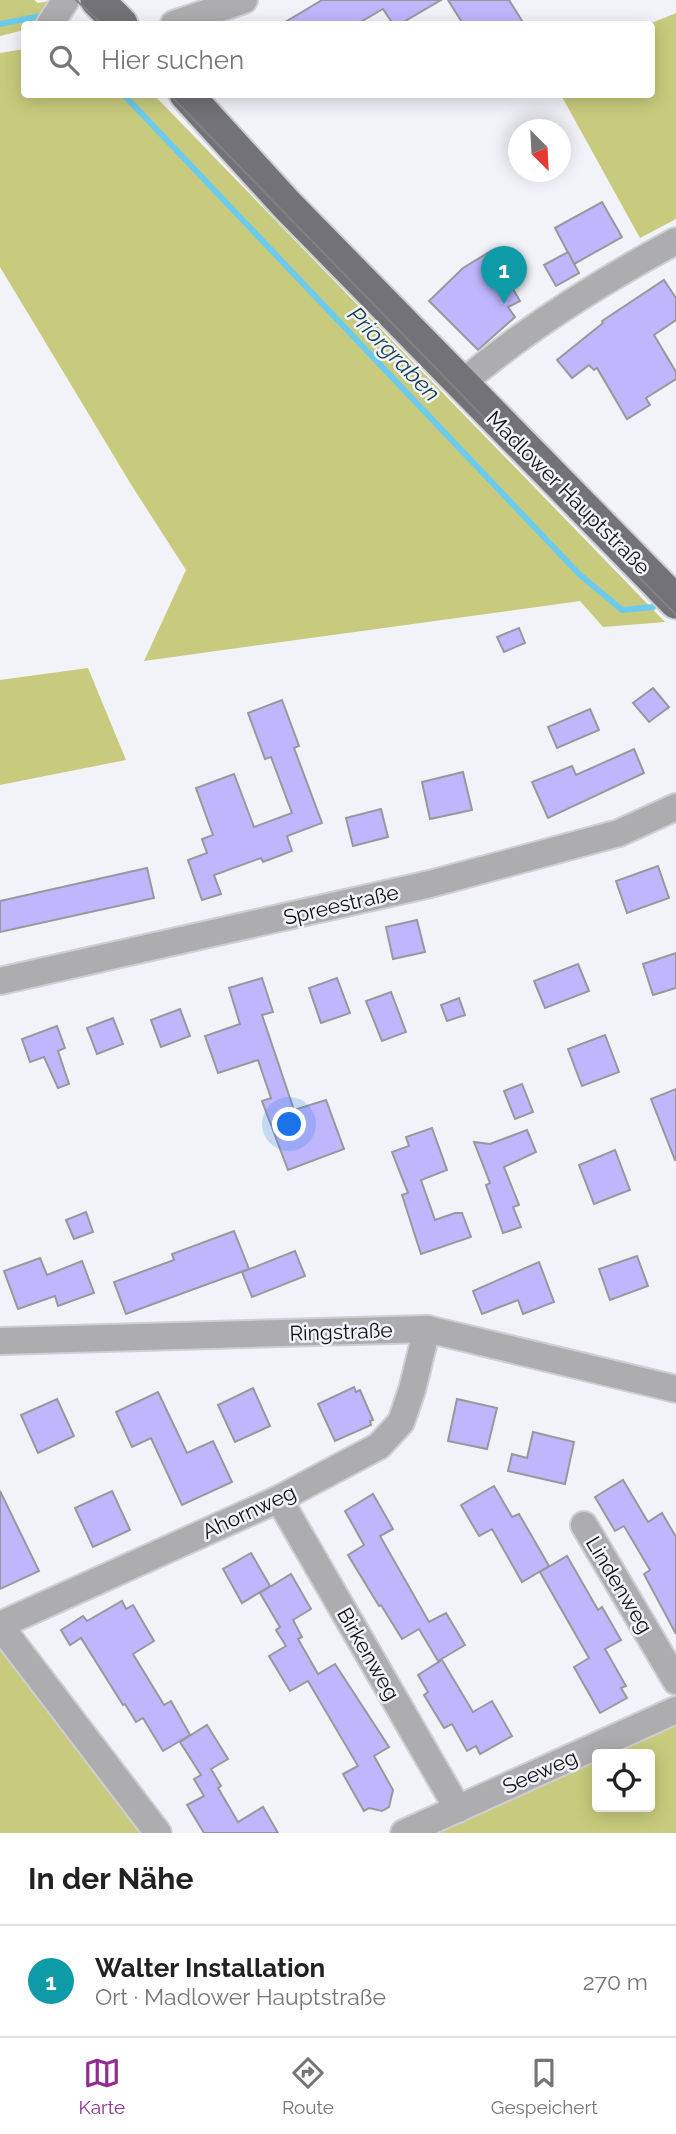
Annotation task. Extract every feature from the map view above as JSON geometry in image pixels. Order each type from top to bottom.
[{"type":"main road","points":[[97,0],[118,21]]},
{"type":"main road","name":"Madlower Hauptstraße","points":[[190,98],[287,205],[676,602]]},
{"type":"street","points":[[182,21],[244,0]]},
{"type":"street","points":[[461,384],[576,299],[676,241]]},
{"type":"street","name":"Spreestraße","points":[[0,981],[430,884],[619,833],[675,812]]},
{"type":"street","name":"Ringstraße","points":[[0,1341],[427,1329],[676,1389]]},
{"type":"street","name":"Ahornweg","points":[[0,1625],[279,1499],[379,1446],[401,1422],[427,1329]]},
{"type":"street","name":"Birkenweg","points":[[279,1499],[458,1809]]},
{"type":"street","name":"Lindenweg","points":[[584,1525],[676,1681]]},
{"type":"street","points":[[0,1625],[158,1833]]},
{"type":"street","name":"Seeweg","points":[[404,1833],[676,1710]]},
{"type":"green space","points":[[0,0],[34,0],[38,3],[55,0],[41,21],[21,21],[21,31],[0,36]]},
{"type":"green space","points":[[676,13],[676,219],[640,238],[563,98],[655,98],[655,22]]},
{"type":"green space","points":[[21,50],[21,98],[157,98],[665,622],[603,627],[580,601],[144,661],[186,570],[0,267],[0,53]]},
{"type":"green space","points":[[88,668],[126,760],[0,785],[0,680]]},
{"type":"green space","points":[[0,1648],[145,1833],[0,1833]]},
{"type":"green space","points":[[676,1721],[676,1833],[430,1833],[592,1759],[592,1812],[655,1812],[655,1749],[613,1749]]},
{"type":"building","points":[[322,0],[441,0],[405,21],[391,21],[383,9],[362,21],[287,21]]},
{"type":"building","points":[[448,0],[509,0],[522,21],[461,21]]},
{"type":"building","points":[[602,202],[622,237],[574,264],[555,228]]},
{"type":"building","points":[[491,251],[520,301],[508,307],[515,317],[478,350],[429,301],[463,268]]},
{"type":"building","points":[[568,252],[579,273],[556,286],[544,265]]},
{"type":"building","points":[[664,280],[676,298],[676,320],[654,335],[676,372],[676,379],[646,398],[650,405],[627,419],[597,368],[594,370],[589,365],[572,378],[557,360],[603,323],[602,321]]},
{"type":"building","points":[[519,628],[525,643],[504,652],[497,637]]},
{"type":"building","points":[[653,688],[669,707],[649,722],[633,703]]},
{"type":"building","points":[[282,700],[299,746],[294,748],[322,823],[287,836],[292,851],[263,862],[261,858],[214,875],[221,894],[202,900],[188,860],[207,853],[202,839],[213,835],[196,788],[234,774],[254,827],[292,813],[271,757],[265,759],[248,713]]},
{"type":"building","points":[[590,709],[599,730],[557,748],[548,727]]},
{"type":"building","points":[[634,749],[644,773],[548,818],[532,782],[572,766],[576,775]]},
{"type":"building","points":[[463,772],[472,810],[430,819],[422,782]]},
{"type":"building","points":[[381,809],[388,837],[353,846],[346,818]]},
{"type":"building","points":[[658,866],[669,898],[627,913],[616,881]]},
{"type":"building","points":[[147,868],[154,898],[0,932],[0,901]]},
{"type":"building","points":[[417,920],[425,952],[393,959],[386,927]]},
{"type":"building","points":[[676,953],[676,988],[653,995],[643,964]]},
{"type":"building","points":[[578,964],[589,991],[545,1008],[534,981]]},
{"type":"building","points":[[262,978],[273,1012],[262,1015],[294,1110],[326,1100],[344,1149],[288,1170],[262,1101],[271,1098],[258,1060],[218,1073],[205,1036],[240,1024],[229,988]]},
{"type":"building","points":[[337,978],[350,1013],[321,1023],[309,988]]},
{"type":"building","points":[[391,992],[406,1032],[382,1041],[366,1001]]},
{"type":"building","points":[[459,998],[465,1015],[447,1021],[441,1005]]},
{"type":"building","points":[[180,1009],[190,1036],[161,1047],[151,1020]]},
{"type":"building","points":[[113,1018],[123,1044],[97,1054],[87,1028]]},
{"type":"building","points":[[57,1026],[65,1048],[58,1051],[69,1084],[58,1088],[44,1057],[30,1062],[22,1039]]},
{"type":"building","points":[[605,1035],[619,1072],[582,1086],[568,1049]]},
{"type":"building","points":[[522,1084],[533,1112],[515,1119],[504,1091]]},
{"type":"building","points":[[676,1089],[676,1160],[675,1160],[651,1099]]},
{"type":"building","points":[[432,1128],[447,1170],[421,1180],[435,1220],[462,1213],[471,1237],[421,1254],[402,1195],[408,1193],[392,1152],[409,1146],[406,1137]]},
{"type":"building","points":[[527,1130],[536,1152],[504,1167],[519,1205],[513,1207],[521,1227],[503,1233],[486,1185],[490,1183],[474,1142],[490,1144]]},
{"type":"building","points":[[615,1150],[630,1190],[594,1204],[579,1165]]},
{"type":"building","points":[[86,1212],[93,1232],[74,1239],[66,1220]]},
{"type":"building","points":[[234,1231],[249,1269],[126,1314],[114,1282],[174,1260],[172,1254]]},
{"type":"building","points":[[295,1251],[305,1276],[252,1297],[242,1272]]},
{"type":"building","points":[[637,1256],[648,1286],[610,1300],[599,1269]]},
{"type":"building","points":[[40,1258],[47,1275],[82,1261],[94,1293],[58,1306],[55,1296],[18,1309],[4,1271]]},
{"type":"building","points":[[539,1262],[554,1302],[523,1314],[518,1300],[482,1314],[473,1291]]},
{"type":"building","points":[[354,1387],[356,1392],[360,1390],[373,1420],[370,1421],[371,1425],[335,1441],[318,1404]]},
{"type":"building","points":[[253,1388],[270,1426],[235,1442],[218,1405]]},
{"type":"building","points":[[158,1392],[187,1453],[213,1441],[232,1482],[182,1505],[151,1438],[132,1447],[116,1412]]},
{"type":"building","points":[[57,1399],[74,1436],[38,1453],[21,1415]]},
{"type":"building","points":[[457,1399],[497,1408],[487,1449],[448,1441]]},
{"type":"building","points":[[533,1432],[574,1442],[565,1484],[508,1471],[512,1454],[527,1458]]},
{"type":"building","points":[[623,1480],[648,1522],[662,1513],[676,1537],[676,1634],[644,1574],[650,1570],[624,1526],[615,1531],[595,1497]]},
{"type":"building","points":[[494,1486],[512,1517],[519,1514],[549,1566],[522,1582],[492,1529],[479,1536],[461,1505]]},
{"type":"building","points":[[0,1491],[39,1571],[0,1589]]},
{"type":"building","points":[[112,1491],[130,1530],[93,1547],[75,1508]]},
{"type":"building","points":[[373,1494],[393,1529],[380,1536],[429,1622],[446,1613],[465,1645],[438,1661],[419,1629],[402,1639],[348,1555],[364,1545],[345,1511]]},
{"type":"building","points":[[251,1553],[270,1586],[242,1603],[223,1569]]},
{"type":"building","points":[[567,1556],[598,1610],[602,1607],[621,1640],[605,1649],[626,1686],[621,1688],[627,1698],[600,1713],[574,1667],[589,1658],[540,1572]]},
{"type":"building","points":[[291,1574],[311,1609],[293,1620],[302,1637],[298,1639],[318,1674],[335,1664],[389,1747],[374,1756],[393,1790],[389,1807],[382,1811],[369,1808],[364,1811],[343,1774],[358,1766],[308,1681],[290,1691],[269,1656],[286,1646],[276,1630],[280,1627],[260,1593]]},
{"type":"building","points":[[122,1601],[126,1609],[133,1605],[154,1641],[133,1654],[164,1705],[171,1701],[190,1735],[163,1751],[143,1718],[136,1722],[125,1704],[123,1705],[81,1638],[70,1645],[61,1630],[83,1616],[87,1621]]},
{"type":"building","points":[[442,1660],[473,1712],[492,1701],[512,1736],[480,1754],[476,1746],[467,1751],[452,1724],[444,1728],[424,1695],[428,1692],[418,1675]]},
{"type":"building","points":[[207,1725],[228,1759],[211,1769],[221,1786],[218,1788],[238,1822],[263,1807],[278,1833],[204,1833],[187,1805],[204,1796],[194,1779],[201,1775],[180,1742]]},
{"type":"waterway","name":"Priorgraben","points":[[0,24],[46,15]]},
{"type":"waterway","name":"Priorgraben","points":[[127,98],[579,574],[622,610],[653,607]]},
{"type":"tram line","points":[[76,0],[99,21]]},
{"type":"tram line","points":[[173,98],[676,615]]},
{"type":"place","name":"Walter Installation","points":[[504,304]]}]
